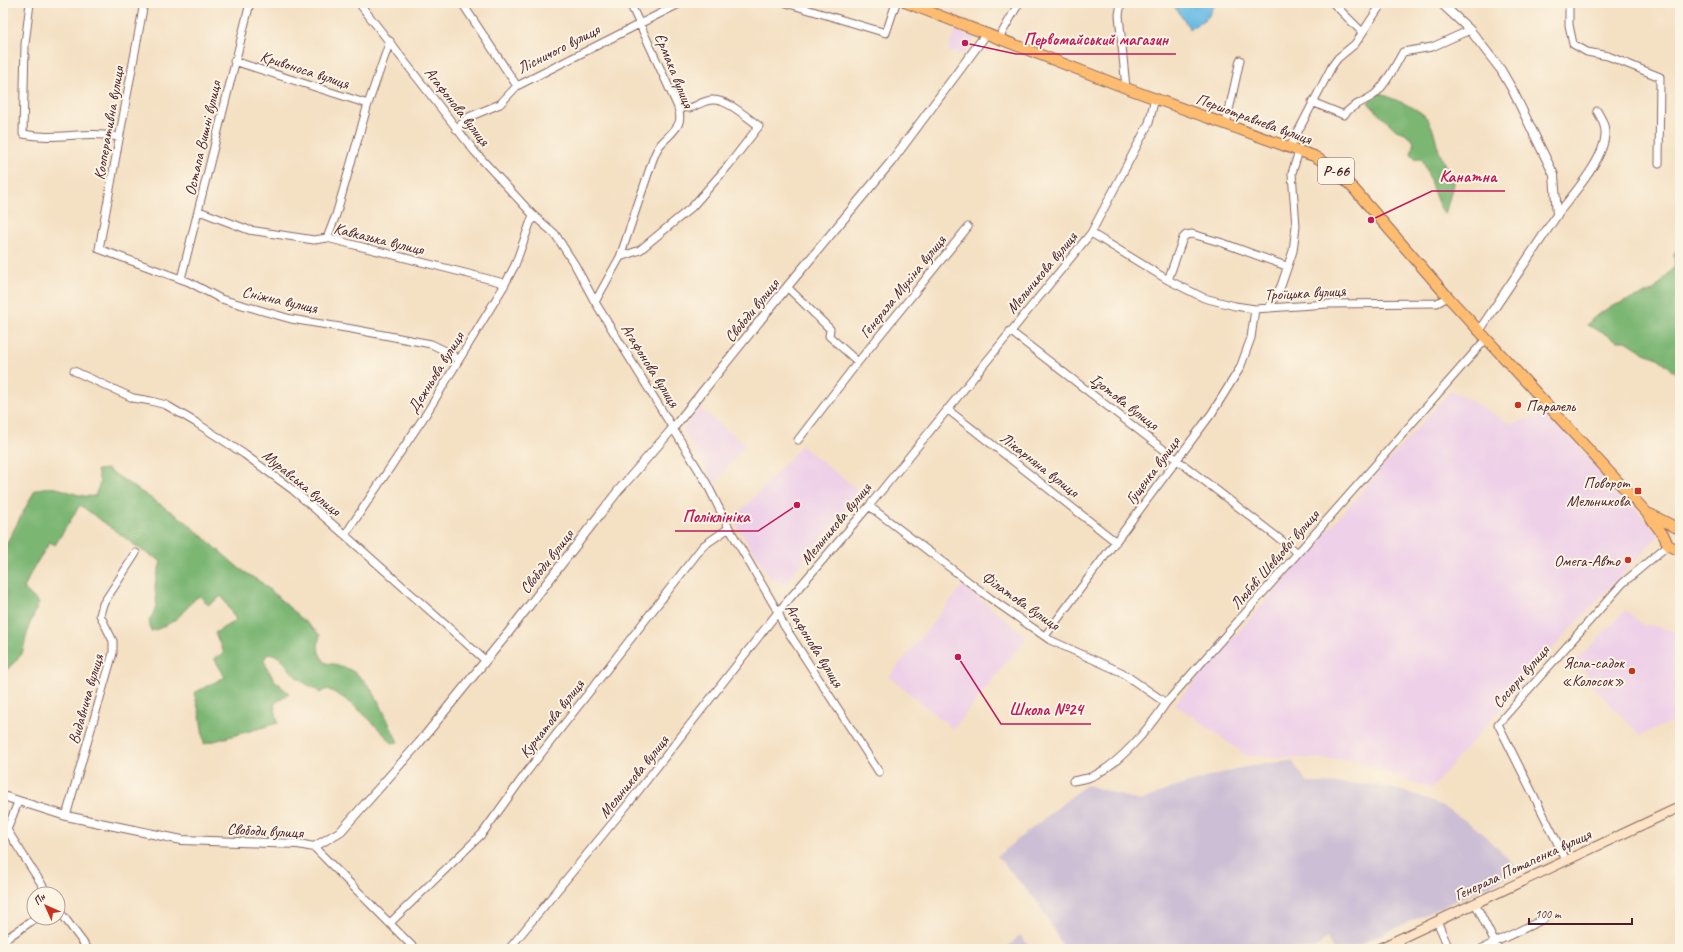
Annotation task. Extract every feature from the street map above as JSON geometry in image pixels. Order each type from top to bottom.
[{"type":"main road","name":"Першотравнева вулиця","points":[[907,3],[1126,88],[1314,156],[1330,166],[1353,188],[1448,297],[1646,512],[1672,545]]},
{"type":"main road","name":"Першотравнева вулиця","points":[[1646,512],[1678,528]]},
{"type":"main road","points":[[1672,545],[1668,529],[1678,528]]},
{"type":"main road","name":"Генерала Потапенка вулиця","points":[[1378,949],[1474,903],[1564,857],[1680,808]]},
{"type":"street","points":[[30,3],[25,44],[22,134],[40,138],[75,136],[90,133],[119,137]]},
{"type":"street","name":"Кооперативна вулиця","points":[[99,249],[144,3]]},
{"type":"street","name":"Остапа Вишні вулиця","points":[[180,279],[199,211],[234,61],[250,3]]},
{"type":"street","name":"Агафонова вулиця","points":[[359,3],[390,40],[456,129],[533,216],[555,234],[575,265],[595,302],[674,427],[706,482],[729,528],[778,612],[783,624],[879,772]]},
{"type":"street","points":[[462,3],[517,86]]},
{"type":"street","name":"Єрмака вулиця","points":[[595,302],[620,257],[653,159],[659,146],[679,125],[680,118],[677,105],[630,3]]},
{"type":"street","name":"Лісничого вулиця","points":[[456,129],[469,117],[500,104],[517,86],[640,22],[681,3]]},
{"type":"street","points":[[786,3],[886,33],[896,3]]},
{"type":"street","points":[[999,38],[1019,3]]},
{"type":"street","points":[[1120,3],[1126,88]]},
{"type":"street","points":[[1333,3],[1362,32]]},
{"type":"street","points":[[1270,308],[1281,286],[1286,266],[1293,251],[1295,235],[1292,173],[1294,149],[1312,102],[1332,66],[1338,58],[1355,44],[1382,3]]},
{"type":"street","points":[[1440,3],[1470,30],[1489,53],[1512,89],[1554,175],[1557,215]]},
{"type":"street","points":[[1569,3],[1569,25],[1573,44],[1587,52],[1608,56],[1660,77],[1659,164]]},
{"type":"street","points":[[1312,102],[1344,115],[1348,109],[1375,94],[1393,71],[1403,52],[1432,47],[1470,30]]},
{"type":"street","name":"Свободи вулиця","points":[[3,796],[66,816],[182,840],[298,844],[314,847],[341,831],[419,743],[508,633],[618,491],[674,427],[787,287],[891,162],[987,34]]},
{"type":"street","points":[[326,238],[336,215],[368,104],[390,40]]},
{"type":"street","points":[[1226,124],[1240,60]]},
{"type":"street","name":"Кривоноса вулиця","points":[[234,61],[368,104]]},
{"type":"street","name":"Мельникова вулиця","points":[[509,949],[628,804],[778,612],[869,506],[1010,331],[1091,234],[1149,124],[1155,98]]},
{"type":"street","points":[[620,257],[640,250],[692,207],[728,166],[759,126],[728,104],[714,100],[689,109],[677,105]]},
{"type":"street","name":"Любові Шевцової вулиця","points":[[1073,781],[1089,778],[1114,763],[1149,728],[1166,703],[1298,554],[1483,335],[1557,215],[1592,167],[1603,148],[1605,132],[1604,123],[1597,111]]},
{"type":"street","name":"Кавказька вулиця","points":[[199,211],[249,230],[314,240],[326,238],[500,282],[504,286]]},
{"type":"street","name":"Дежньова вулиця","points":[[345,535],[426,414],[504,286],[515,265],[533,216]]},
{"type":"street","name":"Генерала Мухіна вулиця","points":[[798,440],[858,362],[968,227]]},
{"type":"street","name":"Троїцька вулиця","points":[[1091,234],[1168,280],[1204,298],[1255,309],[1327,304],[1437,303],[1448,297]]},
{"type":"street","name":"Троїцька вулиця","points":[[1168,280],[1183,238],[1186,234],[1192,234],[1223,243],[1286,266]]},
{"type":"street","name":"Сніжна вулиця","points":[[99,249],[180,279],[221,299],[273,315],[430,344],[452,354],[458,361]]},
{"type":"street","name":"Генерала Мухіна вулиця","points":[[787,287],[830,329],[829,336],[858,362]]},
{"type":"street","name":"Гущенка вулиця","points":[[1045,636],[1212,413],[1240,368],[1251,338],[1255,309]]},
{"type":"street","name":"Ізотова вулиця","points":[[1010,331],[1298,554]]},
{"type":"street","name":"Муравська вулиця","points":[[74,372],[133,398],[166,405],[244,454],[293,490],[485,660]]},
{"type":"street","name":"Лікарняна вулиця","points":[[947,409],[1116,542]]},
{"type":"street","name":"Філатова вулиця","points":[[869,506],[990,598],[1050,640],[1121,672],[1166,703]]},
{"type":"street","name":"Курчатова вулиця","points":[[391,922],[482,834],[526,774],[703,546],[729,528]]},
{"type":"street","name":"Сосюри вулиця","points":[[1564,857],[1498,724],[1623,583],[1672,545]]},
{"type":"street","name":"Видавнича вулиця","points":[[66,816],[113,653],[113,641],[100,615],[103,604],[136,553]]},
{"type":"street","points":[[18,802],[5,827],[43,886]]},
{"type":"street","points":[[314,847],[391,922],[415,949]]},
{"type":"street","points":[[1474,903],[1496,946]]},
{"type":"street","points":[[1481,949],[1496,946],[1544,919]]},
{"type":"street","points":[[66,920],[88,949]]},
{"type":"street","points":[[1437,921],[1449,949]]},
{"type":"street","points":[[3,941],[26,925]]},
{"type":"street","points":[[1398,940],[1403,949]]},
{"type":"shaded area","points":[[955,30],[974,36],[975,39],[963,55],[948,51]]},
{"type":"shaded area","points":[[1451,390],[1512,424],[1549,413],[1659,535],[1552,649],[1431,789],[1353,760],[1247,756],[1175,704]]},
{"type":"shaded area","points":[[699,408],[745,444],[715,484],[683,429]]},
{"type":"shaded area","points":[[801,446],[860,491],[785,584],[771,579],[733,519]]},
{"type":"shaded area","points":[[963,585],[1027,637],[953,729],[889,677]]},
{"type":"shaded area","name":"Ясла-садок «Колосок»","points":[[1626,610],[1644,626],[1647,624],[1680,633],[1680,719],[1640,735],[1590,684],[1593,680],[1575,662]]},
{"type":"shaded area","points":[[1292,761],[1308,783],[1367,784],[1396,789],[1422,797],[1449,810],[1475,827],[1499,849],[1515,866],[1516,873],[1350,949],[1332,949],[1327,938],[1314,949],[1064,949],[1039,904],[997,856],[1086,785],[1140,801],[1172,788],[1235,769],[1268,763]]},
{"type":"shaded area","points":[[1020,935],[1032,949],[1005,949]]},
{"type":"green space","points":[[1381,93],[1420,112],[1429,121],[1442,159],[1454,181],[1445,215],[1435,195],[1422,159],[1416,159],[1411,154],[1414,141],[1405,133],[1396,130],[1368,103]]},
{"type":"green space","points":[[1680,248],[1680,376],[1658,358],[1645,353],[1626,341],[1618,341],[1587,325],[1601,312],[1655,289],[1675,266],[1674,253]]},
{"type":"green space","points":[[107,469],[185,521],[240,569],[262,583],[320,635],[318,650],[323,659],[326,663],[342,666],[354,672],[364,681],[379,703],[398,742],[392,743],[362,713],[345,699],[327,689],[320,693],[299,679],[279,657],[269,653],[264,659],[268,669],[277,682],[289,693],[274,704],[278,723],[204,744],[200,715],[194,693],[225,677],[214,658],[224,653],[215,633],[236,620],[222,596],[208,605],[200,596],[170,623],[151,631],[149,620],[155,608],[156,578],[161,561],[143,551],[80,505],[55,545],[50,542],[32,570],[24,589],[39,603],[29,626],[22,654],[3,674],[3,550],[35,490],[52,488],[80,495],[95,496],[100,483],[97,470]]},
{"type":"water","points":[[1172,3],[1215,3],[1208,17],[1190,29]]},
{"type":"place","name":"Первомайський магазин","points":[[965,43]]},
{"type":"place","name":"Канатна","points":[[1371,220]]},
{"type":"place","name":"Паралель","points":[[1518,405]]},
{"type":"place","name":"Поворот Мельникова","points":[[1638,491]]},
{"type":"place","name":"Поліклініка","points":[[797,505]]},
{"type":"place","name":"Омега-Авто","points":[[1628,560]]},
{"type":"place","name":"Школа №24","points":[[958,657]]},
{"type":"place","name":"Ясла-садок «Колосок»","points":[[1632,671]]}]
